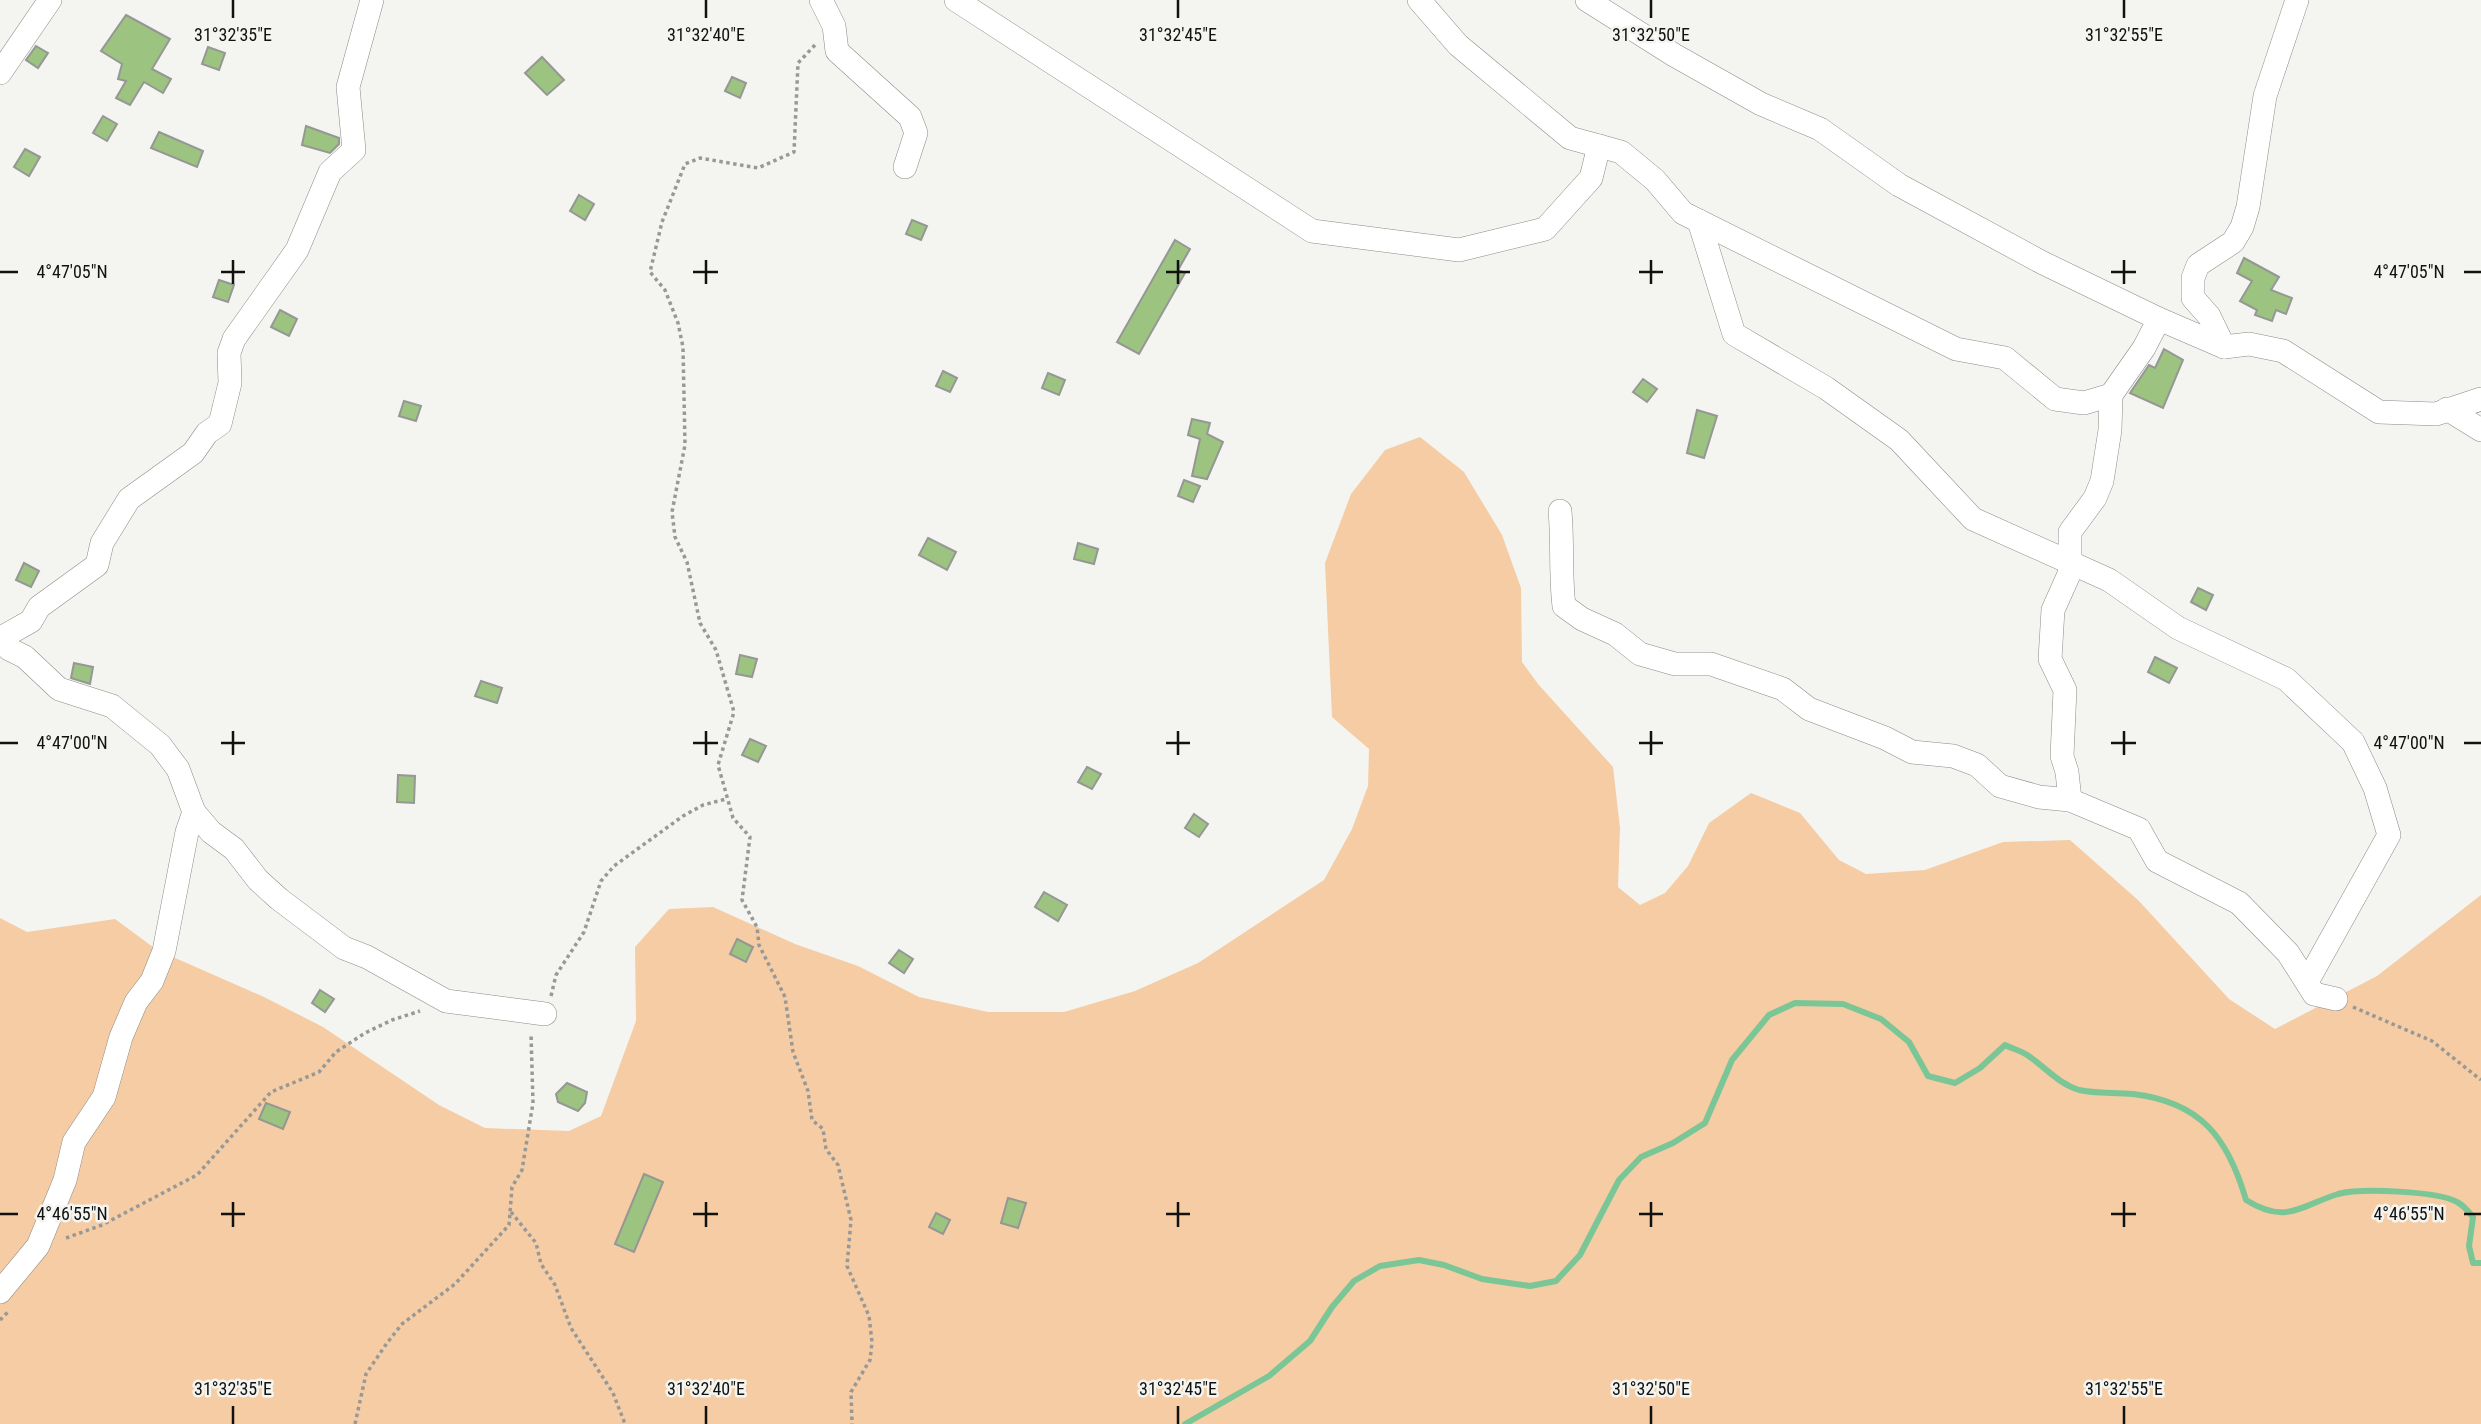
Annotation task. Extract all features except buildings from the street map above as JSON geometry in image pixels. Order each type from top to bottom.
[{"type":"street","points":[[0,73],[50,0]]},
{"type":"street","points":[[372,0],[348,87],[354,150],[330,172],[297,250],[234,339],[229,353],[230,383],[220,424],[207,433],[193,453],[128,499],[102,543],[97,565],[39,607],[31,621],[0,638],[9,649],[25,657],[60,689],[112,706],[160,745],[178,769],[194,812],[211,832],[234,849],[258,880],[279,899],[344,948],[367,957],[446,1001],[545,1014]]},
{"type":"street","points":[[821,0],[834,26],[837,51],[910,117],[916,133],[905,167]]},
{"type":"street","points":[[956,0],[1312,231],[1459,250],[1545,229],[1591,178],[1600,146]]},
{"type":"street","points":[[1419,0],[1458,45],[1570,138],[1621,152],[1655,180],[1683,213],[1956,349],[2005,358],[2023,376],[2056,399],[2084,403],[2111,395]]},
{"type":"street","points":[[1587,0],[1674,55],[1761,104],[1820,129],[1911,191],[2043,263],[2159,318],[2224,347],[2249,344],[2284,351],[2379,412],[2436,414],[2481,399]]},
{"type":"street","points":[[2224,347],[2209,316],[2193,298],[2193,278],[2198,265],[2234,242],[2242,227],[2248,207],[2265,96],[2297,0]]},
{"type":"street","points":[[1699,221],[1734,334],[1826,388],[1899,440],[1973,519],[2109,580],[2178,628],[2286,679],[2353,741],[2375,788],[2389,835],[2307,982]]},
{"type":"street","points":[[2070,800],[2062,756],[2065,690],[2050,659],[2053,610],[2070,572],[2070,532],[2095,498],[2102,481],[2110,430],[2111,395],[2144,348],[2159,318]]},
{"type":"street","points":[[2447,410],[2481,430]]},
{"type":"street","points":[[1560,511],[1564,606],[1582,619],[1615,634],[1640,654],[1675,664],[1711,664],[1783,689],[1809,709],[1885,738],[1912,752],[1953,756],[1977,765],[2000,786],[2039,797],[2070,800],[2138,830],[2157,861],[2239,903],[2288,953],[2314,994],[2336,999]]},
{"type":"street","points":[[0,1293],[38,1246],[65,1180],[74,1142],[104,1097],[121,1037],[136,1002],[152,981],[164,951],[184,845],[194,812]]},
{"type":"path","points":[[834,26],[798,63],[793,152],[758,168],[700,158],[685,164],[663,222],[650,272],[664,290],[678,323],[683,347],[685,445],[672,512],[675,537],[687,562],[700,623],[716,650],[734,712],[718,765],[733,818],[750,836],[742,900],[757,927],[760,946],[785,997],[793,1052],[808,1091],[811,1120],[823,1129],[826,1149],[838,1165],[851,1220],[847,1266],[869,1316],[872,1342],[870,1360],[851,1392],[852,1424]]},
{"type":"path","points":[[355,1424],[366,1374],[387,1343],[402,1324],[454,1284],[509,1225],[512,1187],[522,1170],[533,1102],[531,1024],[545,1014],[556,975],[583,932],[601,881],[614,866],[683,816],[703,805],[726,799]]},
{"type":"path","points":[[2336,999],[2431,1041],[2481,1080]]},
{"type":"path","points":[[61,1241],[102,1225],[197,1175],[271,1092],[319,1072],[348,1042],[392,1020],[446,1001]]},
{"type":"path","points":[[510,1212],[536,1243],[541,1264],[555,1285],[571,1328],[613,1393],[625,1424]]},
{"type":"shaded area","points":[[1420,437],[1464,472],[1502,535],[1521,588],[1522,662],[1538,684],[1613,767],[1620,828],[1618,887],[1640,905],[1665,893],[1688,866],[1709,823],[1751,793],[1800,813],[1839,860],[1866,874],[1925,870],[2003,842],[2070,840],[2139,901],[2229,999],[2275,1029],[2377,976],[2481,895],[2481,1424],[0,1424],[0,918],[27,932],[115,919],[157,950],[264,997],[323,1027],[439,1105],[485,1128],[569,1131],[601,1116],[636,1021],[635,947],[669,909],[713,907],[795,944],[858,966],[919,997],[988,1012],[1064,1012],[1135,991],[1198,963],[1324,880],[1352,829],[1368,786],[1369,749],[1332,717],[1325,563],[1351,494],[1385,450]]},
{"type":"waterway","points":[[1185,1424],[1269,1376],[1310,1341],[1332,1307],[1354,1281],[1380,1266],[1419,1260],[1444,1265],[1482,1279],[1530,1286],[1556,1281],[1580,1255],[1619,1180],[1641,1157],[1673,1143],[1705,1123],[1732,1060],[1769,1015],[1795,1003],[1843,1004],[1881,1019],[1909,1042],[1928,1076],[1955,1083],[1980,1068],[2005,1045],[2027,1055],[2059,1080],[2079,1090],[2133,1094],[2177,1105],[2194,1115],[2220,1141],[2239,1178],[2246,1200],[2272,1211],[2293,1211],[2349,1192],[2399,1192],[2447,1198],[2457,1202],[2473,1217],[2469,1246],[2473,1263],[2481,1263]]}]
